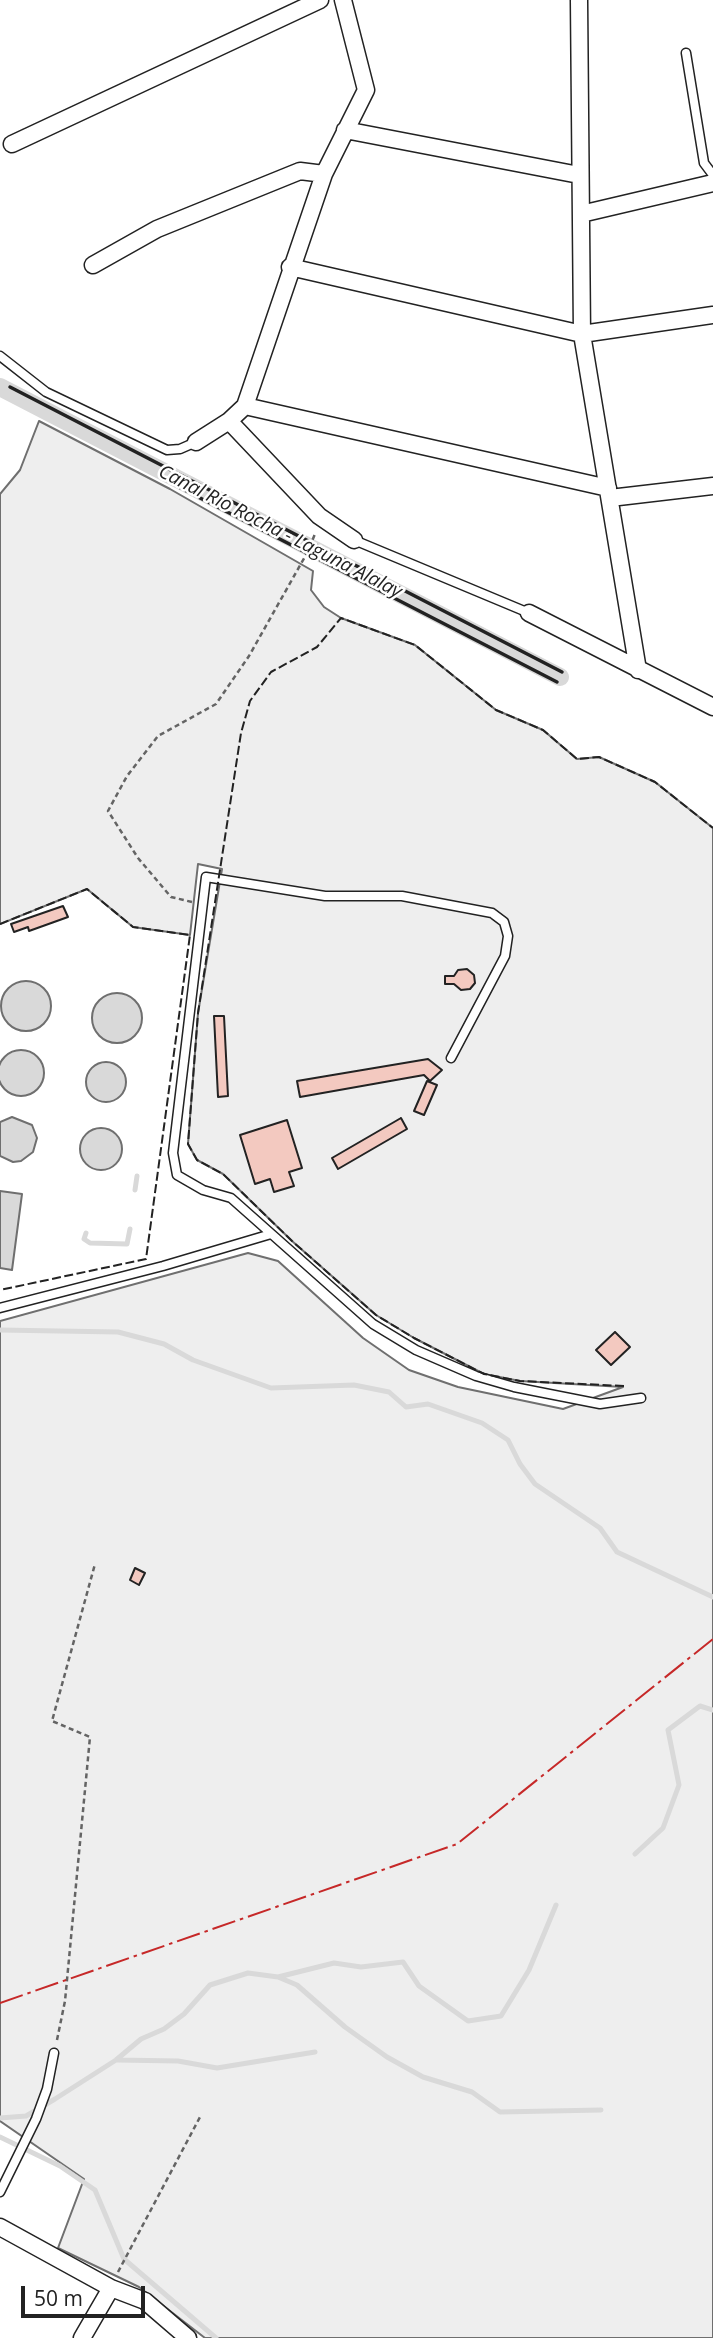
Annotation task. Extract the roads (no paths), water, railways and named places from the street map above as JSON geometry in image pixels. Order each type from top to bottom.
[{"type":"street","points":[[12,145],[320,0]]},
{"type":"street","points":[[196,442],[229,421],[245,406],[290,267],[324,174],[366,90],[343,0]]},
{"type":"street","points":[[579,0],[582,334],[638,670]]},
{"type":"street","points":[[345,130],[579,175]]},
{"type":"street","points":[[93,265],[157,229],[300,171],[324,174]]},
{"type":"street","points":[[581,214],[713,183]]},
{"type":"street","points":[[290,267],[582,334],[713,315]]},
{"type":"street","points":[[245,406],[609,493],[713,486]]},
{"type":"street","points":[[229,421],[319,516],[354,540]]},
{"type":"street","points":[[529,613],[713,707]]},
{"type":"street","points":[[0,2227],[111,2288],[145,2301],[188,2338]]},
{"type":"street","points":[[82,2338],[111,2288]]},
{"type":"lane","points":[[686,53],[704,163],[713,175]]},
{"type":"lane","points":[[0,356],[46,392],[167,450],[180,449],[196,442]]},
{"type":"lane","points":[[354,540],[529,613]]},
{"type":"lane","points":[[451,1058],[505,956],[508,936],[504,922],[492,913],[402,896],[325,896],[206,877],[173,1153],[177,1175],[203,1190],[231,1198],[373,1324],[416,1350],[477,1376],[514,1387],[600,1404],[641,1398]]},
{"type":"lane","points":[[0,1308],[163,1266],[271,1234]]},
{"type":"lane","points":[[0,2192],[36,2119],[47,2089],[54,2053]]},
{"type":"waterway","name":"Canal Río Rocha - Laguna Alalay","points":[[0,387],[560,677]]},
{"type":"waterway","points":[[135,1190],[137,1176]]},
{"type":"waterway","points":[[86,1233],[84,1239],[90,1243],[127,1244],[130,1229]]},
{"type":"waterway","points":[[0,1330],[118,1332],[164,1344],[193,1360],[271,1388],[354,1385],[389,1392],[406,1407],[428,1404],[482,1423],[508,1440],[520,1464],[535,1484],[600,1528],[617,1552],[713,1597]]},
{"type":"waterway","points":[[635,1854],[663,1828],[679,1785],[668,1730],[700,1706],[713,1710]]},
{"type":"waterway","points":[[0,2118],[26,2116],[116,2060],[141,2039],[164,2029],[184,2014],[210,1985],[248,1973],[278,1977],[334,1963],[361,1967],[403,1962],[419,1986],[468,2021],[501,2016],[529,1970],[556,1905]]},
{"type":"waterway","points":[[278,1977],[297,1985],[345,2027],[387,2057],[423,2077],[472,2092],[500,2112],[601,2110]]},
{"type":"waterway","points":[[117,2060],[178,2061],[217,2068],[315,2052]]},
{"type":"waterway","points":[[0,2137],[60,2166],[95,2190],[124,2259],[216,2338]]}]
